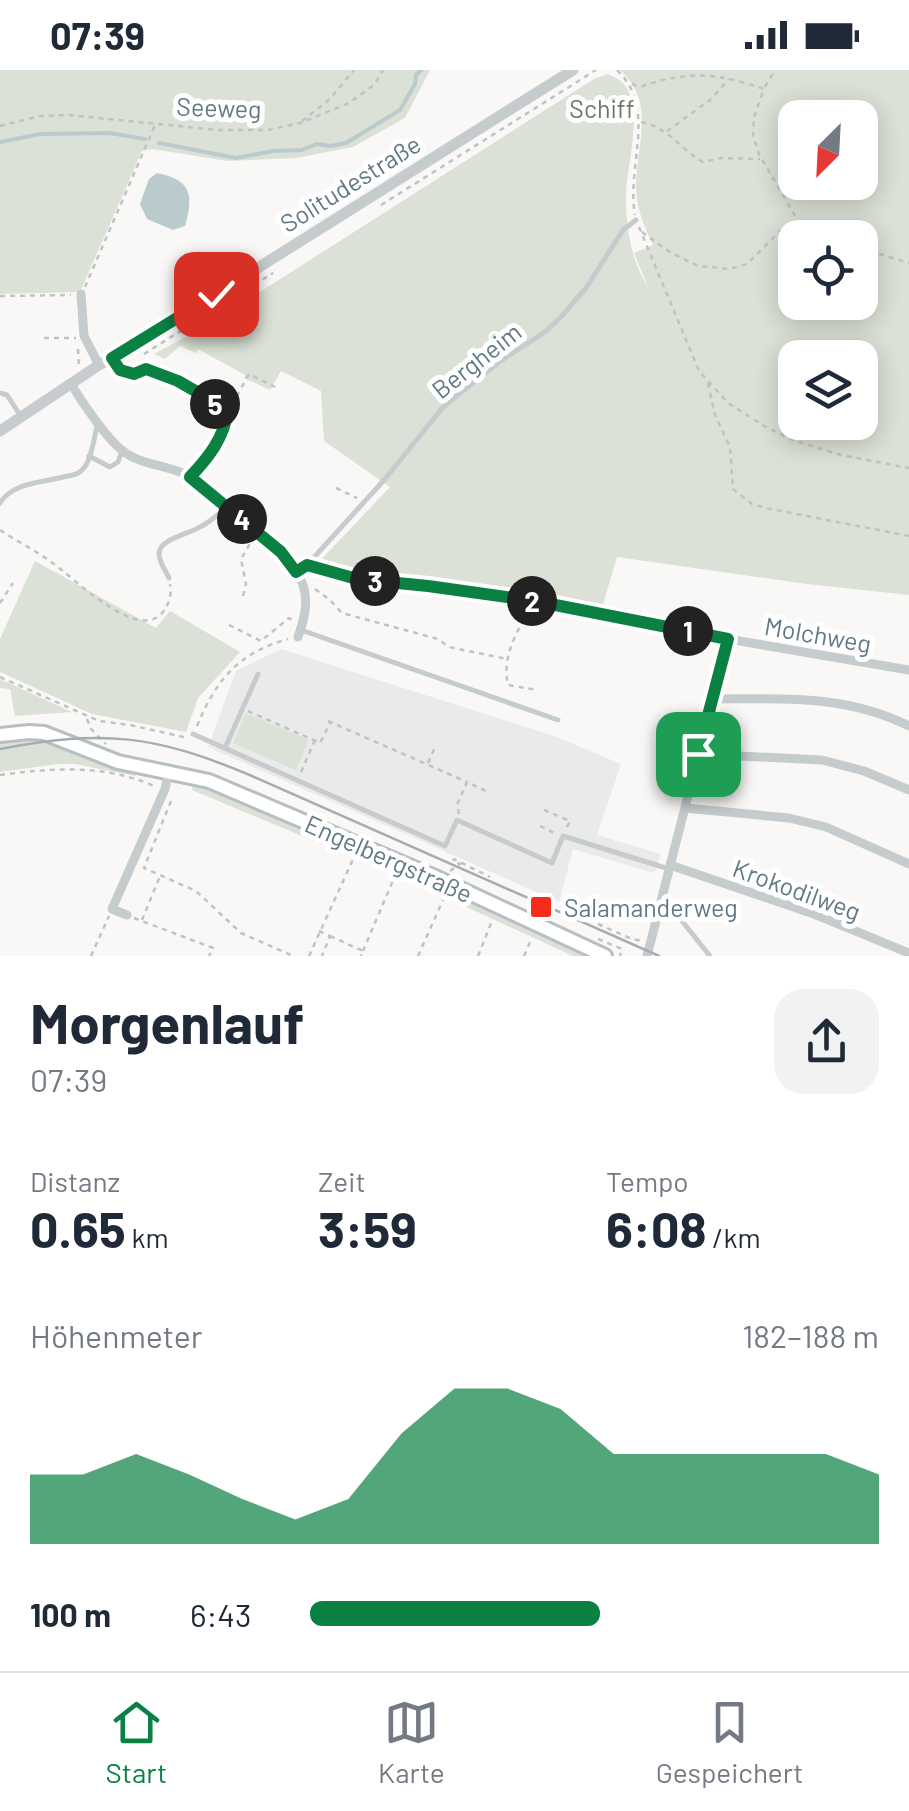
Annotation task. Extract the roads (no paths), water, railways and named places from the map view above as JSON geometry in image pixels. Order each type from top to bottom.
[{"type":"main road","name":"Engelbergstraße","points":[[0,735],[44,733],[118,762],[169,771],[230,789],[605,956]]},
{"type":"street","name":"Solitudestraße","points":[[0,430],[568,71]]},
{"type":"street","points":[[81,294],[84,336],[99,365]]},
{"type":"street","points":[[72,384],[122,450],[139,460],[190,477],[281,552],[303,584],[306,603],[300,631]]},
{"type":"street","name":"Molchweg","points":[[612,616],[909,670]]},
{"type":"street","points":[[647,956],[728,639]]},
{"type":"street","points":[[712,699],[824,700],[884,714],[909,726]]},
{"type":"street","points":[[698,754],[822,760],[864,770],[909,790]]},
{"type":"street","points":[[127,916],[112,909],[165,789],[169,771]]},
{"type":"street","points":[[685,808],[789,818],[826,827],[909,864]]},
{"type":"street","name":"Krokodilweg","points":[[669,867],[814,914],[909,953]]},
{"type":"lane","name":"Bergheim","points":[[296,572],[307,565],[365,501],[444,408],[562,317],[622,230],[636,220]]},
{"type":"lane","points":[[112,358],[120,370],[134,374],[146,369],[178,381],[228,410],[226,426],[210,455],[190,477]]},
{"type":"lane","points":[[0,394],[7,394],[22,417]]},
{"type":"lane","points":[[0,503],[14,489],[78,474],[86,467],[98,422]]},
{"type":"lane","points":[[89,456],[110,467],[118,462],[122,450]]},
{"type":"lane","points":[[170,578],[160,559],[161,547],[197,530],[228,506]]},
{"type":"lane","points":[[300,631],[558,720]]},
{"type":"lane","points":[[225,748],[258,674]]},
{"type":"lane","points":[[192,736],[446,846],[456,820],[552,862],[563,836],[669,867]]},
{"type":"lane","points":[[660,907],[674,912],[710,956]]},
{"type":"waterway","points":[[159,143],[236,158],[346,143],[400,110],[421,70]]},
{"type":"waterway","points":[[0,142],[40,134],[110,133],[145,139]]},
{"type":"tram line","points":[[0,749],[100,738],[157,744],[218,762],[659,956]]},
{"type":"place","name":"Salamanderweg","points":[[541,907]]},
{"type":"park label","name":"Schiff","points":[[602,108]]}]
